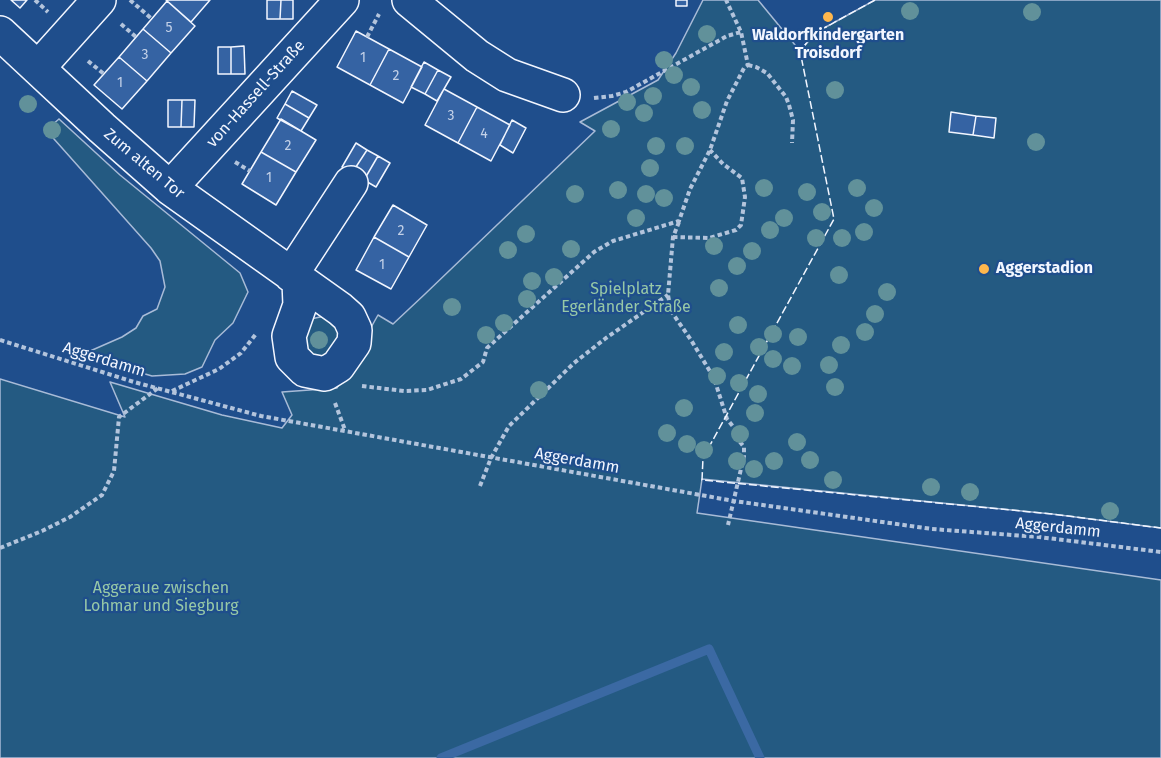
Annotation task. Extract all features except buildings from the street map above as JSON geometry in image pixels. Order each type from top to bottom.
[{"type":"street","points":[[38,68],[99,0]]},
{"type":"street","name":"von-Hassell-Straße","points":[[170,188],[342,0]]},
{"type":"street","points":[[396,5],[507,75],[563,95]]},
{"type":"street","name":"Zum alten Tor","points":[[0,33],[170,188],[349,317],[355,330],[354,343],[338,366],[325,374]]},
{"type":"street","points":[[325,374],[305,370],[292,357],[289,336],[300,305],[295,278],[351,183]]},
{"type":"path","points":[[130,0],[152,19]]},
{"type":"path","points":[[726,0],[741,32],[748,65]]},
{"type":"path","points":[[367,37],[396,5]]},
{"type":"path","points":[[563,95],[580,99],[626,92],[727,36],[741,32]]},
{"type":"path","points":[[748,65],[766,73],[786,97],[793,120],[792,143]]},
{"type":"path","points":[[728,525],[744,456],[744,447],[727,419],[714,378],[671,311],[668,295],[673,237],[690,189],[710,150],[727,100],[744,68],[748,65]]},
{"type":"path","points":[[673,237],[709,238],[736,230],[741,225],[745,197],[742,178],[723,164],[710,150]]},
{"type":"path","points":[[325,374],[334,380],[404,391],[428,390],[460,379],[483,362],[487,348],[594,252],[613,241],[679,221]]},
{"type":"path","points":[[480,486],[491,458],[509,426],[574,363],[668,295]]},
{"type":"path","points":[[171,391],[219,369],[240,353],[259,331]]},
{"type":"path","name":"Aggerdamm","points":[[0,340],[105,373],[261,417],[734,501],[933,529],[1039,537],[1161,552]]},
{"type":"path","points":[[0,548],[70,517],[102,495],[114,471],[119,417],[159,388]]},
{"type":"green space","points":[[703,0],[758,0],[800,51],[815,33],[875,0],[1161,0],[1161,528],[1052,514],[702,479],[697,513],[1161,580],[1161,758],[0,758],[0,379],[125,417],[110,382],[222,415],[282,428],[292,415],[282,392],[337,388],[378,315],[393,324],[595,131],[580,122],[658,80],[676,53]]},
{"type":"green space","points":[[59,119],[120,175],[240,273],[248,292],[233,323],[215,340],[202,367],[185,374],[152,376],[81,355],[122,337],[136,328],[143,316],[157,309],[165,287],[160,261],[151,248],[46,130]]},
{"type":"green space","points":[[329,317],[342,329],[330,358],[313,356],[306,350],[302,334],[311,319]]},
{"type":"waterway","points":[[441,758],[709,649],[760,758]]},
{"type":"fence","points":[[875,0],[815,33],[800,51],[834,219],[703,458],[702,480],[1052,514],[1161,528]]},
{"type":"place","name":"Waldorfkindergarten Troisdorf","points":[[828,17]]},
{"type":"place","name":"Aggerstadion","points":[[984,269]]},
{"type":"park label","name":"Spielplatz Egerländer Straße","points":[[626,299]]},
{"type":"park label","name":"Aggeraue zwischen Lohmar und Siegburg","points":[[161,598]]}]
